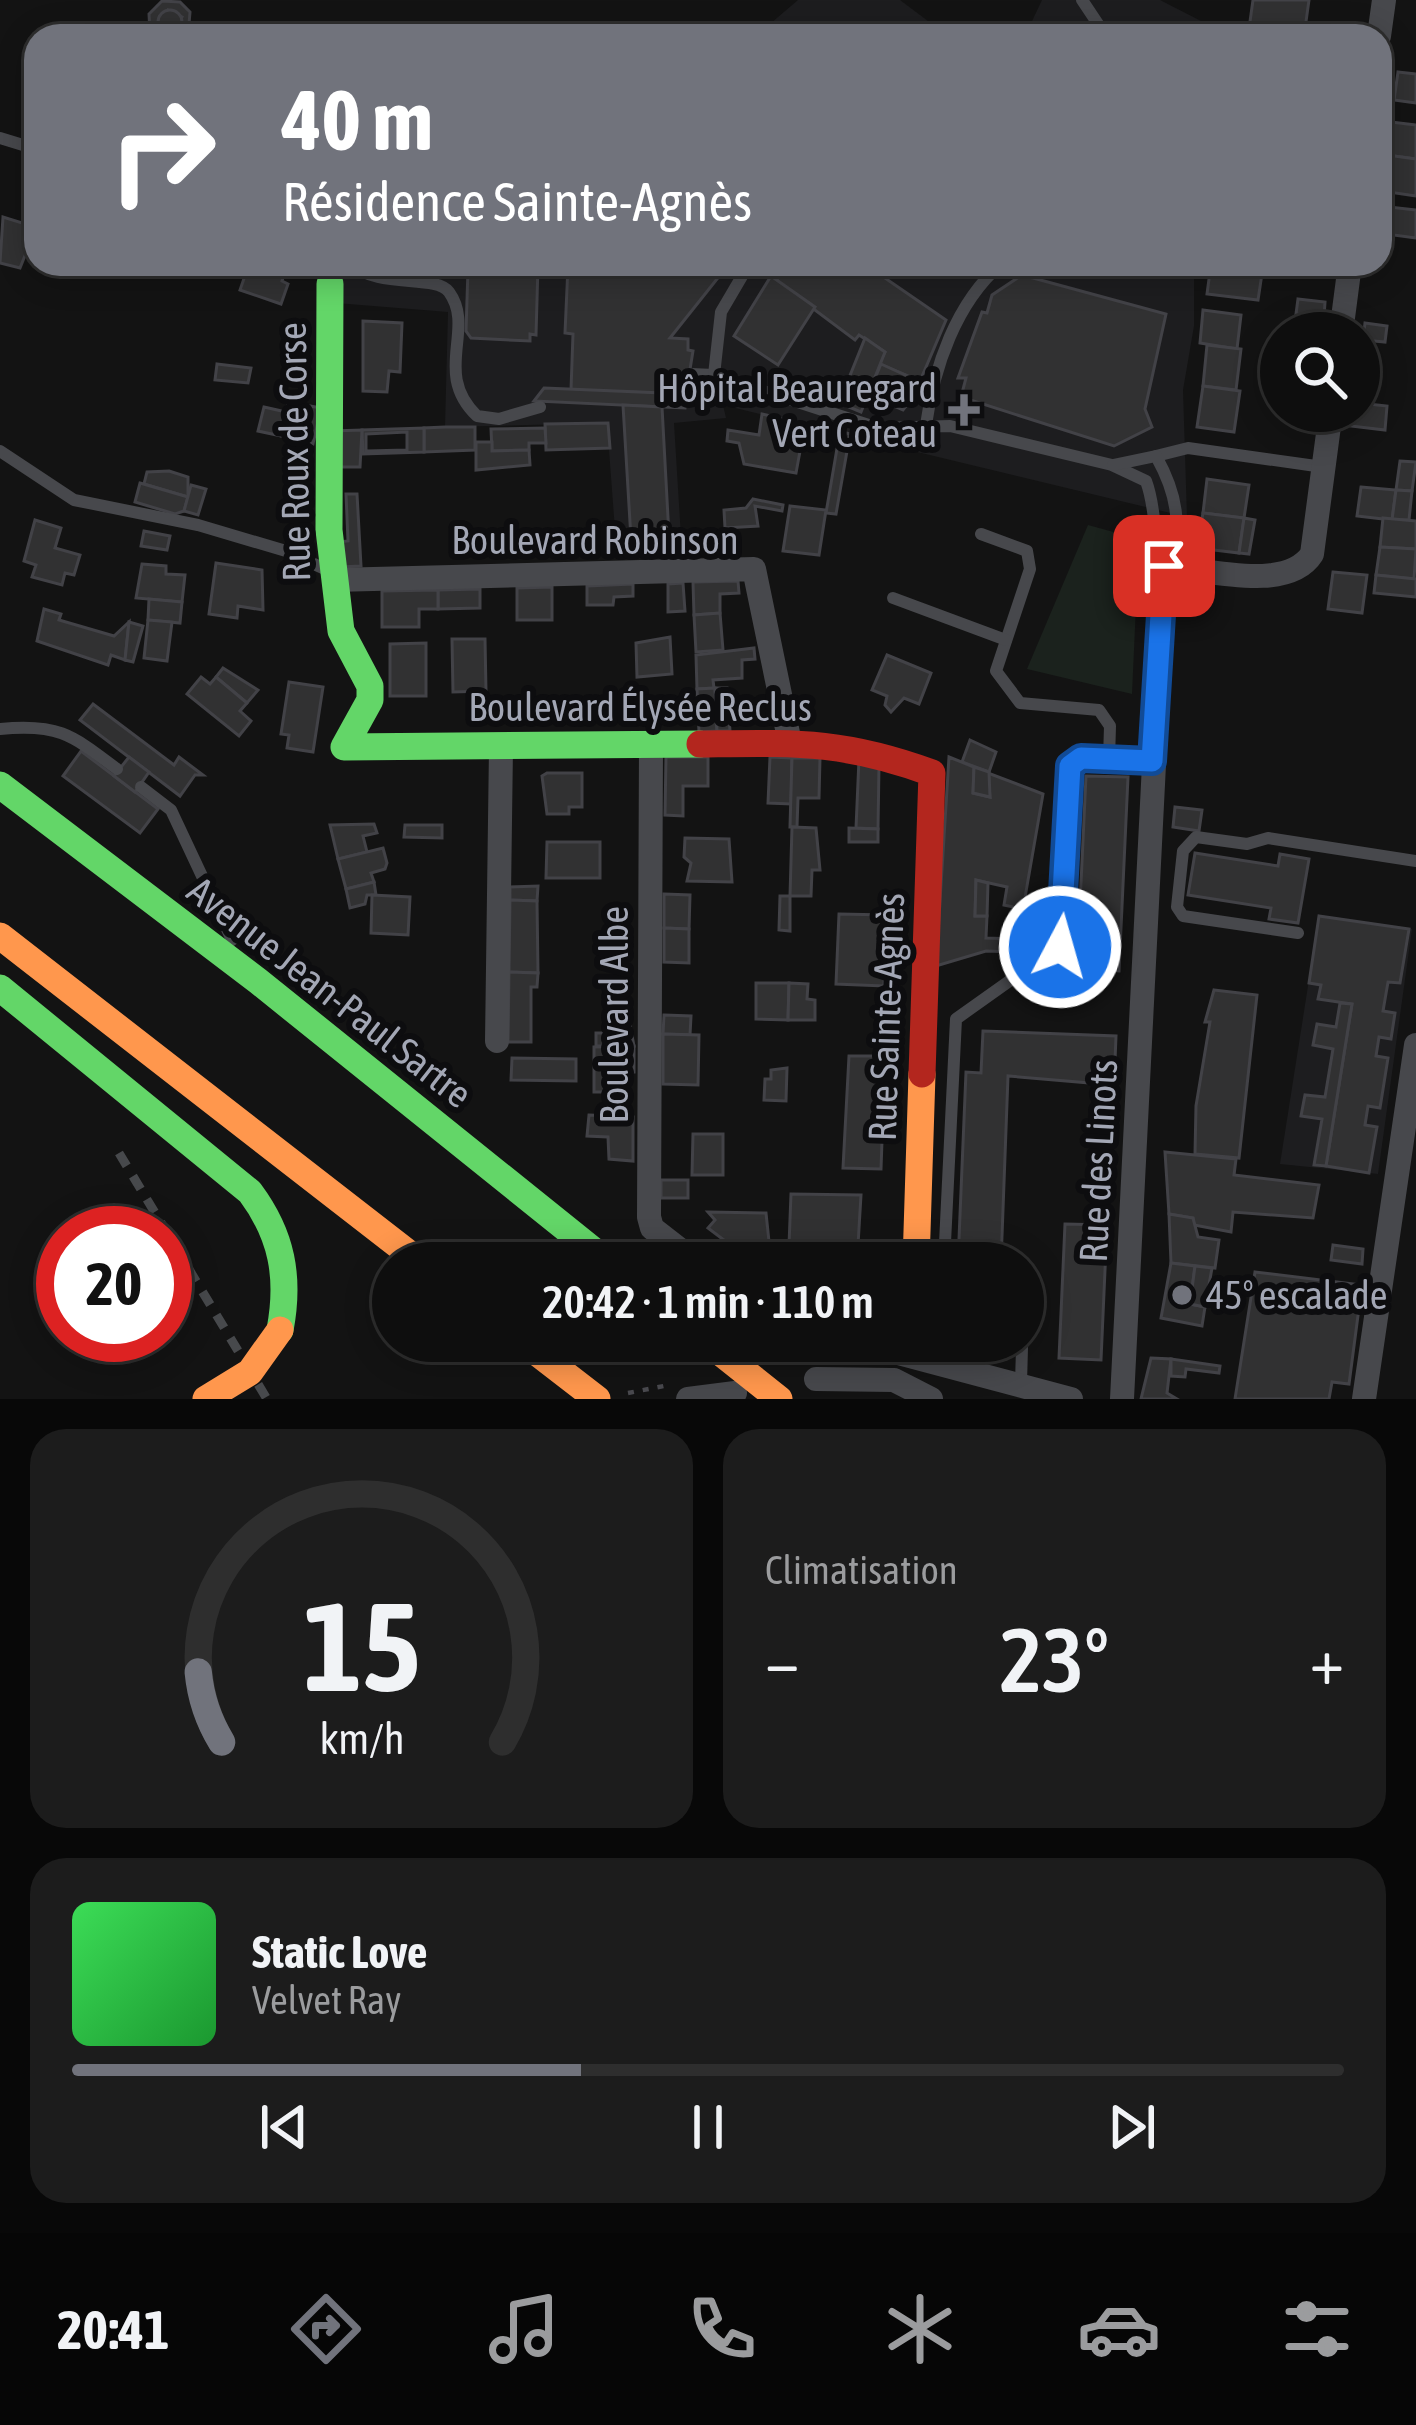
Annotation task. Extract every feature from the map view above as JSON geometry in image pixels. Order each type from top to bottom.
[{"type":"main road","name":"Rue Roux de Corse","points":[[330,284],[328,530],[343,638],[366,670],[370,686],[370,700],[344,747]]},
{"type":"main road","name":"Boulevard Élysée Reclus","points":[[344,747],[790,743],[870,750],[932,773]]},
{"type":"main road","name":"Rue Sainte-Agnès","points":[[917,1242],[932,773]]},
{"type":"main road","name":"Avenue Jean-Paul Sartre","points":[[0,785],[258,981],[583,1242]]},
{"type":"main road","points":[[0,936],[395,1242]]},
{"type":"main road","points":[[0,988],[250,1192],[273,1221],[285,1262],[287,1298],[280,1330],[266,1358],[242,1379],[206,1399]]},
{"type":"main road","points":[[549,1362],[597,1399]]},
{"type":"main road","points":[[732,1362],[779,1399]]},
{"type":"street","points":[[1344,312],[1348,276]]},
{"type":"street","points":[[1164,566],[1295,573],[1312,554],[1328,432]]},
{"type":"street","name":"Rue des Linots","points":[[1122,1399],[1164,566]]},
{"type":"street","name":"Boulevard Robinson","points":[[334,577],[754,569],[790,743]]},
{"type":"street","name":"Boulevard Albe","points":[[651,745],[649,1217],[652,1228],[670,1242]]},
{"type":"street","points":[[497,1041],[501,747]]},
{"type":"street","points":[[1364,1399],[1416,1046]]},
{"type":"street","points":[[959,1362],[1071,1399]]},
{"type":"street","points":[[817,1379],[894,1380],[931,1399]]},
{"type":"street","points":[[688,1399],[735,1393]]},
{"type":"lane","points":[[371,276],[442,286],[450,293],[456,311],[454,384],[478,416],[499,419],[540,407]]},
{"type":"lane","points":[[714,375],[721,312],[742,276]]},
{"type":"lane","points":[[926,425],[931,392],[962,310],[991,276]]},
{"type":"lane","points":[[691,374],[714,375],[878,428],[926,425],[1112,465],[1146,481],[1155,510],[1155,544],[1164,566]]},
{"type":"lane","points":[[1112,465],[1188,448],[1324,467]]},
{"type":"lane","points":[[0,451],[74,500],[199,525],[286,551],[334,577]]},
{"type":"lane","points":[[1156,456],[1173,486],[1176,514],[1174,550],[1164,566]]},
{"type":"lane","points":[[981,535],[1027,551],[1030,569],[996,671],[1020,703],[1100,710],[1110,726],[1109,759]]},
{"type":"lane","points":[[893,598],[1006,640]]},
{"type":"lane","points":[[0,729],[67,730],[117,769]]},
{"type":"lane","points":[[945,1242],[956,1019],[1064,942],[1070,766],[1081,758],[1152,761]]},
{"type":"lane","points":[[141,787],[171,810],[215,914],[258,981]]},
{"type":"lane","points":[[1298,933],[1183,916],[1177,907],[1183,850],[1196,837],[1247,844],[1268,838],[1416,862]]},
{"type":"lane","points":[[1021,1383],[1022,1362]]},
{"type":"shaded area","points":[[798,0],[900,0],[932,24],[770,24]]},
{"type":"shaded area","points":[[1042,0],[1160,0],[1201,21],[1201,24],[1031,24]]},
{"type":"shaded area","name":"Hôpital Beauregard Vert Coteau","points":[[337,276],[1194,276],[1194,326],[1183,390],[1187,517],[723,405],[726,418],[674,423],[682,553],[617,557],[607,423],[445,427],[448,312],[336,303]]},
{"type":"shaded area","points":[[1088,525],[1139,539],[1132,694],[1027,669]]},
{"type":"shaded area","points":[[1319,916],[1412,929],[1378,1174],[1280,1164]]},
{"type":"building","points":[[1253,0],[1309,0],[1306,24],[1250,24]]},
{"type":"building","points":[[162,1],[180,2],[190,12],[189,24],[179,24],[182,17],[168,10],[159,24],[150,24],[149,14]]},
{"type":"building","points":[[165,11],[181,17],[182,24],[158,24]]},
{"type":"building","points":[[1398,72],[1416,74],[1416,103],[1394,100]]},
{"type":"building","points":[[1392,122],[1416,125],[1416,159],[1392,156]]},
{"type":"building","points":[[1392,156],[1416,159],[1416,196],[1392,192]]},
{"type":"building","points":[[1392,207],[1416,210],[1416,238],[1392,235]]},
{"type":"building","points":[[3,217],[22,223],[24,220],[20,268],[0,263]]},
{"type":"building","points":[[245,276],[283,276],[282,281],[288,284],[281,304],[240,290]]},
{"type":"building","points":[[468,276],[538,276],[536,335],[530,334],[530,341],[471,338],[466,331]]},
{"type":"building","points":[[568,276],[719,276],[670,338],[688,339],[688,350],[693,351],[686,394],[571,390],[573,334],[565,333]]},
{"type":"building","points":[[771,276],[815,307],[778,365],[734,336]]},
{"type":"building","points":[[779,276],[882,276],[946,320],[920,381],[879,364],[885,352],[859,335],[855,340],[776,281]]},
{"type":"building","points":[[1026,276],[1166,314],[1145,409],[1152,427],[1114,446],[961,397],[966,378],[958,378],[992,295]]},
{"type":"building","points":[[1209,276],[1262,276],[1258,300],[1207,294]]},
{"type":"building","points":[[1298,299],[1325,302],[1324,312],[1296,312]]},
{"type":"building","points":[[1203,310],[1241,315],[1237,349],[1200,343]]},
{"type":"building","points":[[363,321],[402,323],[400,372],[389,371],[387,392],[363,391]]},
{"type":"building","points":[[1380,325],[1387,326],[1385,342],[1380,342]]},
{"type":"building","points":[[865,338],[885,352],[861,412],[839,403]]},
{"type":"building","points":[[1207,345],[1241,349],[1236,390],[1203,386]]},
{"type":"building","points":[[217,364],[251,368],[248,383],[215,380]]},
{"type":"building","points":[[881,364],[916,380],[912,389],[917,392],[903,410],[868,395]]},
{"type":"building","points":[[1203,386],[1240,391],[1234,432],[1197,427]]},
{"type":"building","points":[[544,388],[686,394],[685,408],[534,401]]},
{"type":"building","points":[[288,402],[321,408],[313,444],[281,436]]},
{"type":"building","points":[[623,405],[662,407],[669,536],[631,539]]},
{"type":"building","points":[[1380,405],[1387,406],[1385,430],[1380,429]]},
{"type":"building","points":[[264,407],[286,412],[281,436],[258,431]]},
{"type":"building","points":[[762,414],[805,424],[796,473],[744,464],[739,443],[727,441],[728,430],[759,435]]},
{"type":"building","points":[[608,423],[610,448],[546,450],[545,424]]},
{"type":"building","points":[[475,427],[475,450],[424,452],[424,428]]},
{"type":"building","points":[[424,428],[424,452],[363,454],[362,430]],"holes":[[[407,432],[407,450],[366,451],[366,434]]]},
{"type":"building","points":[[545,428],[546,443],[529,443],[529,450],[492,451],[491,429]]},
{"type":"building","points":[[362,430],[360,467],[334,467],[332,431]]},
{"type":"building","points":[[840,431],[850,434],[836,514],[826,513]]},
{"type":"building","points":[[476,442],[492,442],[492,451],[529,450],[530,465],[476,470]]},
{"type":"building","points":[[1400,461],[1416,462],[1412,491],[1396,490]]},
{"type":"building","points":[[169,471],[188,477],[188,497],[144,484],[147,472]]},
{"type":"building","points":[[1207,479],[1249,485],[1244,518],[1203,513]]},
{"type":"building","points":[[140,483],[188,497],[184,511],[175,514],[135,502]]},
{"type":"building","points":[[191,485],[206,489],[198,515],[184,511]]},
{"type":"building","points":[[1361,487],[1396,490],[1392,520],[1357,516]]},
{"type":"building","points":[[1396,490],[1412,491],[1409,520],[1392,520]]},
{"type":"building","points":[[346,494],[357,494],[361,566],[340,567],[338,542],[348,541]]},
{"type":"building","points":[[753,499],[783,505],[782,511],[755,506],[758,526],[725,528],[724,510],[746,508]]},
{"type":"building","points":[[790,506],[826,510],[819,555],[783,551]]},
{"type":"building","points":[[1203,513],[1244,518],[1239,553],[1197,548]]},
{"type":"building","points":[[1244,518],[1255,520],[1249,554],[1239,553]]},
{"type":"building","points":[[1383,518],[1416,521],[1416,549],[1380,547]]},
{"type":"building","points":[[35,520],[61,528],[55,548],[80,555],[74,575],[65,573],[62,585],[32,577],[36,565],[24,561]]},
{"type":"building","points":[[144,531],[170,536],[167,550],[141,546]]},
{"type":"building","points":[[1380,547],[1416,549],[1414,579],[1376,575]]},
{"type":"building","points":[[216,563],[262,570],[263,610],[238,606],[237,618],[209,614]]},
{"type":"building","points":[[142,564],[166,566],[166,574],[185,575],[182,602],[136,598]]},
{"type":"building","points":[[1333,572],[1367,575],[1362,613],[1328,609]]},
{"type":"building","points":[[1376,575],[1416,579],[1416,597],[1374,593]]},
{"type":"building","points":[[738,581],[739,593],[720,594],[720,613],[694,615],[693,582]]},
{"type":"building","points":[[683,583],[685,611],[668,612],[668,584]]},
{"type":"building","points":[[633,584],[633,596],[614,597],[613,605],[587,605],[587,586]]},
{"type":"building","points":[[552,587],[552,620],[517,620],[517,588]]},
{"type":"building","points":[[480,589],[480,608],[438,609],[438,590]]},
{"type":"building","points":[[438,590],[438,609],[419,609],[419,627],[382,627],[382,591]]},
{"type":"building","points":[[149,599],[182,602],[180,623],[148,620]]},
{"type":"building","points":[[44,609],[61,614],[59,620],[114,636],[129,622],[125,660],[111,655],[108,665],[37,641]]},
{"type":"building","points":[[720,613],[723,650],[696,652],[694,615]]},
{"type":"building","points":[[148,620],[172,622],[167,661],[144,658]]},
{"type":"building","points":[[129,622],[143,626],[133,662],[125,660]]},
{"type":"building","points":[[670,637],[672,674],[637,677],[636,643]]},
{"type":"building","points":[[452,639],[485,639],[486,691],[453,692]]},
{"type":"building","points":[[426,643],[426,696],[390,696],[390,644]]},
{"type":"building","points":[[754,648],[755,659],[742,660],[742,678],[713,680],[714,688],[697,689],[696,655]]},
{"type":"building","points":[[887,655],[931,673],[919,704],[904,698],[891,712],[885,705],[887,696],[872,690]]},
{"type":"building","points":[[223,668],[258,690],[247,703],[216,677]]},
{"type":"building","points":[[201,677],[210,684],[216,677],[247,703],[240,711],[251,721],[239,736],[187,694]]},
{"type":"building","points":[[289,682],[323,687],[313,752],[287,748],[289,735],[281,734]]},
{"type":"building","points":[[715,688],[717,731],[699,732],[697,689]]},
{"type":"building","points":[[715,688],[727,688],[730,731],[717,731]]},
{"type":"building","points":[[93,704],[174,765],[179,757],[203,775],[195,775],[180,796],[80,720]]},
{"type":"building","points":[[970,740],[996,752],[989,772],[962,762]]},
{"type":"building","points":[[81,751],[158,809],[140,833],[63,776]]},
{"type":"building","points":[[129,757],[149,772],[135,792],[114,776]]},
{"type":"building","points":[[666,757],[708,757],[708,786],[683,786],[683,816],[665,815]]},
{"type":"building","points":[[770,757],[792,758],[791,804],[768,803]]},
{"type":"building","points":[[949,757],[974,767],[973,793],[990,797],[988,773],[1043,794],[1023,909],[1004,905],[1007,887],[976,880],[975,916],[987,916],[986,938],[1016,939],[1014,952],[986,951],[936,966]]},
{"type":"building","points":[[792,758],[820,758],[819,798],[798,798],[797,827],[790,827]]},
{"type":"building","points":[[859,759],[879,765],[878,829],[856,828]]},
{"type":"building","points":[[974,767],[989,772],[990,797],[973,793]]},
{"type":"building","points":[[582,773],[582,807],[569,807],[569,814],[547,814],[542,776]]},
{"type":"building","points":[[1086,776],[1128,777],[1119,971],[1077,969]]},
{"type":"building","points":[[1175,807],[1202,810],[1199,831],[1173,827]]},
{"type":"building","points":[[374,824],[377,833],[363,836],[367,852],[338,859],[330,825]]},
{"type":"building","points":[[405,825],[442,825],[442,838],[404,837]]},
{"type":"building","points":[[792,827],[816,828],[820,870],[812,870],[811,896],[790,896]]},
{"type":"building","points":[[849,828],[878,829],[878,842],[849,842]]},
{"type":"building","points":[[685,838],[729,839],[732,882],[687,881],[691,863],[684,857]]},
{"type":"building","points":[[547,842],[600,842],[600,878],[546,878]]},
{"type":"building","points":[[383,848],[387,863],[385,869],[371,873],[374,882],[346,889],[338,859]]},
{"type":"building","points":[[1195,853],[1278,866],[1280,854],[1309,859],[1298,923],[1269,919],[1271,908],[1188,895]]},
{"type":"building","points":[[976,880],[988,883],[987,916],[975,916]]},
{"type":"building","points":[[374,882],[376,895],[367,895],[365,904],[350,908],[346,889]]},
{"type":"building","points":[[538,886],[537,901],[510,900],[510,887]]},
{"type":"building","points":[[664,894],[690,895],[689,929],[664,928]]},
{"type":"building","points":[[372,895],[410,897],[408,935],[371,933]]},
{"type":"building","points":[[780,896],[790,896],[790,931],[779,930]]},
{"type":"building","points":[[510,900],[537,901],[538,973],[509,972]]},
{"type":"building","points":[[839,914],[886,915],[884,986],[836,984]]},
{"type":"building","points":[[1319,916],[1409,929],[1400,983],[1388,982],[1383,1011],[1395,1013],[1391,1039],[1379,1037],[1376,1056],[1388,1058],[1380,1108],[1368,1106],[1365,1125],[1377,1127],[1369,1173],[1326,1166],[1352,1004],[1318,999],[1321,985],[1309,983]]},
{"type":"building","points":[[664,928],[689,929],[689,963],[664,962]]},
{"type":"building","points":[[509,972],[538,973],[537,987],[531,987],[531,1042],[508,1042]]},
{"type":"building","points":[[756,983],[789,983],[788,1020],[756,1019]]},
{"type":"building","points":[[789,983],[808,984],[807,999],[815,1000],[815,1020],[788,1020]]},
{"type":"building","points":[[1214,990],[1257,995],[1239,1158],[1195,1154],[1196,1106],[1210,1022],[1205,1022]]},
{"type":"building","points":[[1340,1003],[1352,1004],[1326,1166],[1314,1165],[1322,1119],[1301,1116],[1305,1095],[1325,1097],[1333,1049],[1313,1045],[1317,1024],[1336,1027]]},
{"type":"building","points":[[664,1015],[691,1016],[690,1035],[663,1034]]},
{"type":"building","points":[[618,1020],[629,1020],[634,1046],[596,1046],[596,1033],[618,1033]]},
{"type":"building","points":[[983,1031],[1116,1036],[1114,1085],[1008,1076],[1002,1242],[959,1242],[966,1072],[981,1073]]},
{"type":"building","points":[[663,1034],[699,1035],[698,1085],[663,1084]]},
{"type":"building","points":[[634,1046],[634,1072],[611,1072],[611,1092],[594,1092],[594,1047]]},
{"type":"building","points":[[849,1056],[885,1056],[881,1169],[843,1168]]},
{"type":"building","points":[[512,1058],[576,1059],[576,1081],[511,1080]]},
{"type":"building","points":[[787,1068],[786,1101],[764,1100],[765,1079],[771,1079],[771,1070]]},
{"type":"building","points":[[589,1115],[633,1117],[633,1161],[609,1159],[608,1137],[587,1136]]},
{"type":"building","points":[[693,1134],[723,1134],[723,1175],[692,1175]]},
{"type":"building","points":[[1165,1152],[1236,1159],[1234,1175],[1319,1185],[1313,1218],[1233,1212],[1231,1232],[1169,1214]]},
{"type":"building","points":[[661,1180],[688,1180],[688,1198],[661,1198]]},
{"type":"building","points":[[791,1194],[861,1195],[858,1242],[789,1242]]},
{"type":"building","points":[[708,1212],[766,1213],[769,1242],[726,1242],[708,1228],[715,1220]]},
{"type":"building","points":[[1169,1214],[1193,1218],[1198,1237],[1219,1240],[1215,1268],[1171,1263]]},
{"type":"building","points":[[1065,1224],[1107,1225],[1101,1360],[1059,1358]]},
{"type":"building","points":[[1333,1245],[1363,1249],[1362,1264],[1331,1260]]},
{"type":"building","points":[[1171,1263],[1195,1266],[1190,1304],[1205,1307],[1202,1326],[1161,1318]]},
{"type":"building","points":[[1195,1266],[1212,1268],[1205,1307],[1190,1304]]},
{"type":"building","points":[[1255,1272],[1362,1285],[1349,1384],[1332,1382],[1329,1399],[1235,1399]]},
{"type":"building","points":[[1151,1358],[1171,1359],[1167,1393],[1177,1399],[1141,1399]]},
{"type":"building","points":[[1171,1359],[1220,1366],[1219,1373],[1186,1369],[1185,1377],[1171,1376]]},
{"type":"railway","points":[[119,1153],[267,1399]]},
{"type":"traffic: fast","points":[[330,284],[329,530],[341,631],[370,686],[370,700],[344,747],[700,744]]},
{"type":"traffic: fast","points":[[0,785],[258,981],[583,1242]]},
{"type":"traffic: fast","points":[[0,988],[250,1192],[270,1224],[281,1257],[280,1330]]},
{"type":"traffic: slow","points":[[0,936],[394,1242]]},
{"type":"traffic: slow","points":[[917,1242],[922,1074]]},
{"type":"traffic: slow","points":[[206,1399],[250,1372],[280,1330]]},
{"type":"traffic: slow","points":[[549,1362],[597,1399]]},
{"type":"traffic: slow","points":[[732,1362],[779,1399]]},
{"type":"traffic: jam","points":[[700,744],[844,749],[932,773],[922,1074]]},
{"type":"place","name":"Hôpital Beauregard Vert Coteau","points":[[964,410]]},
{"type":"place","name":"45° escalade","points":[[1182,1295]]},
{"type":"route","points":[[1060,947],[1064,942],[1070,766],[1081,758],[1152,761],[1164,566]]}]
